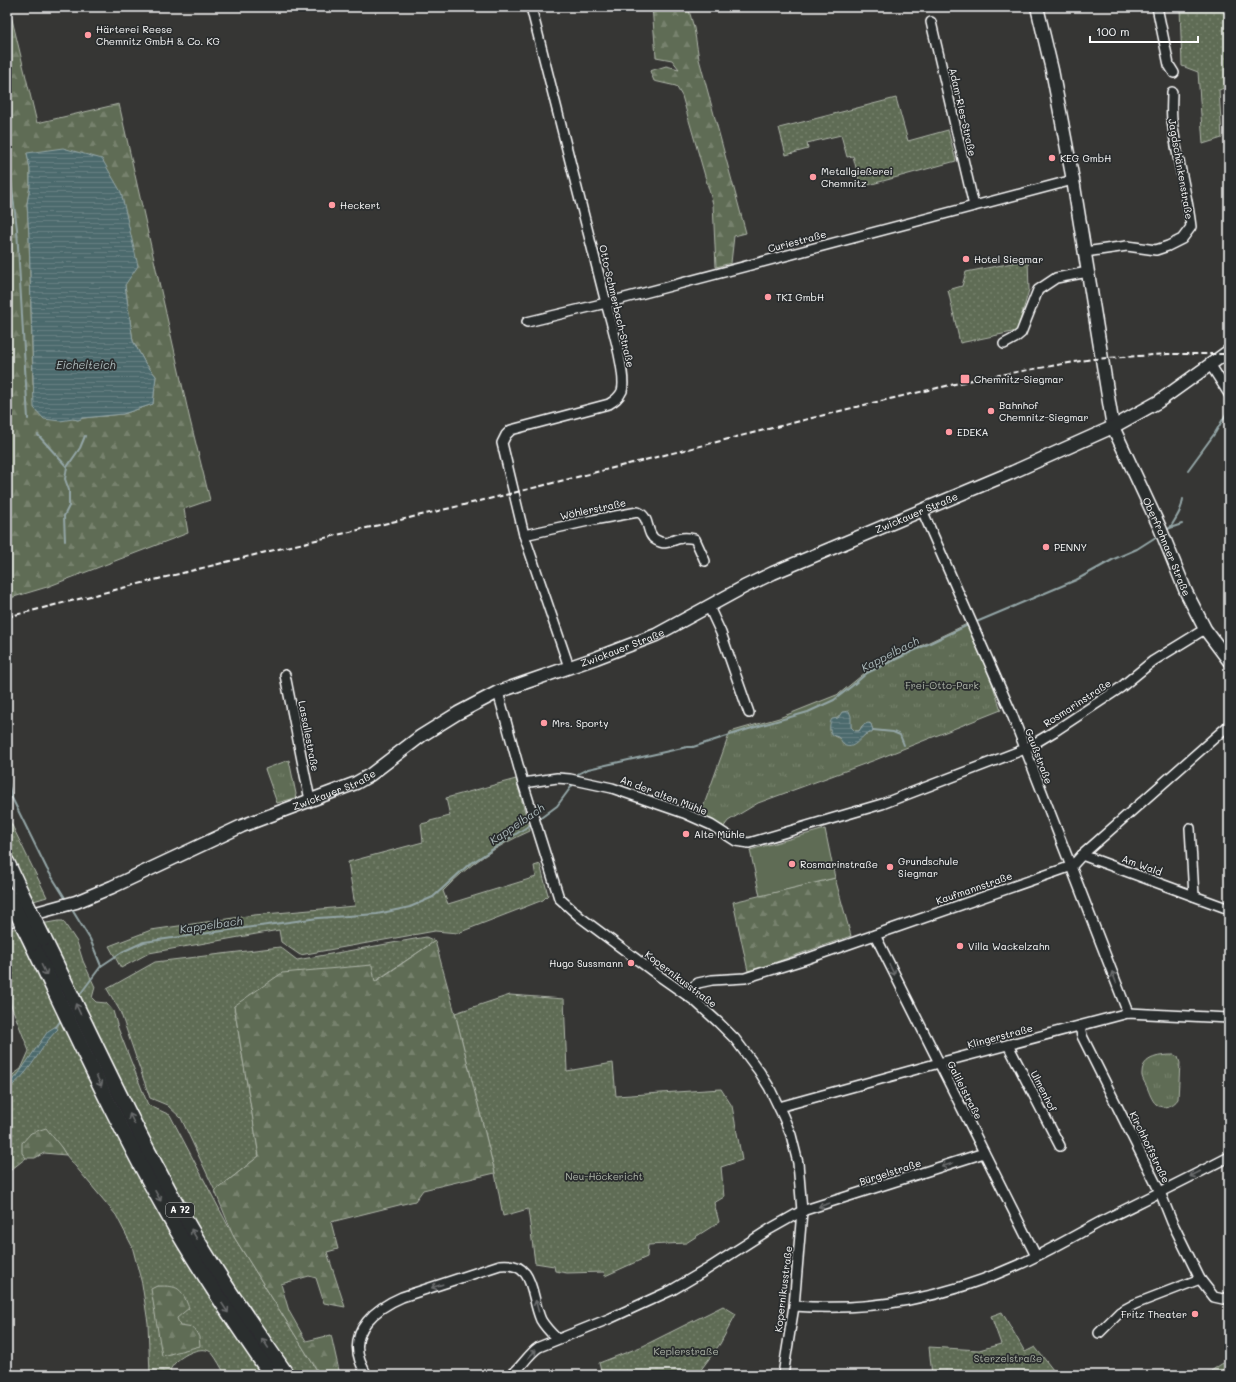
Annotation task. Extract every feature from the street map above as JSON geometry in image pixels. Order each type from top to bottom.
[{"type":"highway","name":"A 72","points":[[7,862],[12,893],[38,941],[66,983],[145,1146],[182,1214],[211,1262],[287,1375]]},
{"type":"highway","name":"A 72","points":[[38,941],[57,996],[131,1147],[168,1215],[227,1311],[271,1375]]},
{"type":"main road","points":[[1037,7],[1052,70],[1073,180],[1112,427]]},
{"type":"main road","name":"Zwickauer Straße","points":[[7,921],[70,904],[110,888],[242,826],[356,783],[370,775],[421,736],[458,713],[498,692],[656,635],[774,572],[1044,458],[1112,427],[1158,402],[1229,350]]},
{"type":"main road","name":"Oberfrohnaer Straße","points":[[1112,427],[1162,532],[1186,592],[1205,629],[1229,661]]},
{"type":"street","name":"Otto-Schmerbach-Straße","points":[[531,7],[606,303],[623,378],[621,393],[617,399],[609,404],[511,430],[503,439],[502,443],[524,535],[569,667]]},
{"type":"street","points":[[1157,7],[1169,65],[1174,73]]},
{"type":"street","name":"Adam-Ries-Straße","points":[[931,22],[974,206]]},
{"type":"street","name":"Jagdschänkenstraße","points":[[1085,252],[1127,246],[1156,250],[1182,239],[1191,227],[1189,206],[1183,183],[1172,119],[1172,92]]},
{"type":"street","name":"Curiestraße","points":[[527,322],[606,303],[1073,180]]},
{"type":"street","points":[[1004,344],[1021,333],[1038,290],[1056,278],[1088,272]]},
{"type":"street","points":[[1210,364],[1229,394]]},
{"type":"street","name":"Gaußstraße","points":[[922,510],[1009,708],[1072,866],[1128,1013]]},
{"type":"street","name":"Wöhlerstraße","points":[[524,535],[638,512],[645,517],[652,537],[656,541],[667,544],[681,538],[688,537],[695,539],[705,561]]},
{"type":"street","points":[[709,607],[721,633],[749,713]]},
{"type":"street","name":"Rosmarinstraße","points":[[724,833],[736,841],[749,843],[882,804],[1025,749],[1120,688],[1153,661],[1205,629]]},
{"type":"street","name":"Lassallestraße","points":[[285,675],[310,800]]},
{"type":"street","name":"Kopernikusstraße","points":[[498,692],[523,783],[559,898],[580,917],[654,973],[695,1001],[735,1039],[759,1071],[779,1107],[791,1135],[801,1188],[802,1212],[794,1306],[783,1375]]},
{"type":"street","name":"Kaufmannstraße","points":[[685,993],[698,983],[712,980],[745,978],[803,960],[1072,866],[1082,855],[1229,725]]},
{"type":"street","name":"An der alten Mühle","points":[[523,783],[557,778],[570,779],[612,788],[684,813],[724,833]]},
{"type":"street","points":[[1190,828],[1194,896]]},
{"type":"street","name":"Am Wald","points":[[1082,855],[1228,908]]},
{"type":"street","name":"Galileistraße","points":[[875,935],[1036,1256]]},
{"type":"street","name":"Klingerstraße","points":[[779,1107],[1128,1013],[1229,1018]]},
{"type":"street","name":"Kirchhoffstraße","points":[[1080,1026],[1082,1036],[1160,1192],[1172,1222],[1200,1279],[1214,1297],[1223,1299],[1229,1297]]},
{"type":"street","name":"Ulmenhof","points":[[1008,1045],[1060,1146]]},
{"type":"street","name":"Bürgelstraße","points":[[802,1212],[984,1153]]},
{"type":"street","points":[[794,1306],[822,1308],[855,1307],[891,1303],[953,1290],[974,1283],[1036,1256],[1229,1157]]},
{"type":"street","points":[[511,1375],[537,1348],[619,1314],[676,1288],[770,1229],[802,1212]]},
{"type":"street","points":[[367,1375],[361,1362],[357,1347],[359,1332],[362,1326],[380,1309],[388,1303],[402,1297],[500,1265],[513,1265],[522,1269],[528,1276],[542,1320],[557,1339]]},
{"type":"street","points":[[1099,1333],[1120,1312],[1135,1304],[1200,1279]]},
{"type":"green space","points":[[7,7],[9,7],[37,123],[119,104],[190,420],[210,500],[184,509],[188,533],[47,587],[7,599]],"holes":[[[27,153],[125,285],[133,341],[145,363],[156,376],[153,404],[123,414],[83,418],[78,420],[73,419],[33,385],[27,204],[30,186],[30,169]]]},
{"type":"green space","points":[[652,7],[688,7],[694,28],[699,59],[746,233],[734,236],[731,263],[716,267],[713,204],[682,96],[676,86],[654,81],[650,71],[666,66],[679,69],[672,60],[656,57]]},
{"type":"green space","points":[[1180,7],[1229,7],[1229,86],[1219,90],[1222,138],[1203,144],[1198,72],[1182,66]]},
{"type":"green space","points":[[896,98],[908,141],[948,130],[956,161],[861,187],[853,156],[847,157],[841,135],[807,143],[808,149],[786,155],[779,128]]},
{"type":"green space","points":[[1028,260],[1029,290],[1017,331],[960,343],[948,290],[962,286],[966,272]]},
{"type":"green space","name":"Frei-Otto-Park","points":[[969,623],[987,668],[1001,710],[875,760],[758,803],[728,821],[723,828],[700,816],[730,732],[779,718],[839,694],[866,672]],"holes":[[[841,714],[850,719],[851,727],[855,731],[859,731],[862,726],[870,723],[873,730],[860,738],[851,740],[837,738],[832,734],[830,730],[832,721],[838,718]]]},
{"type":"green space","points":[[289,760],[296,794],[295,798],[277,803],[265,769]]},
{"type":"green space","points":[[516,779],[530,831],[494,849],[463,872],[443,891],[448,904],[536,877],[534,866],[540,864],[548,895],[543,900],[458,933],[435,931],[300,955],[281,942],[279,930],[149,953],[121,968],[109,946],[151,930],[254,915],[355,906],[348,862],[423,842],[421,824],[450,816],[446,798]]},
{"type":"green space","points":[[7,815],[47,897],[7,909]]},
{"type":"green space","name":"Rosmarinstraße","points":[[825,829],[835,878],[760,896],[750,850]]},
{"type":"green space","points":[[835,878],[851,936],[748,971],[733,902]]},
{"type":"green space","points":[[63,921],[77,942],[83,961],[95,987],[92,998],[96,1002],[106,1003],[113,1011],[118,1028],[148,1105],[170,1115],[234,1237],[320,1375],[226,1375],[212,1353],[198,1350],[187,1354],[178,1360],[168,1374],[163,1372],[150,1375],[148,1323],[142,1284],[132,1246],[116,1215],[61,1147],[22,1153],[26,1158],[7,1173],[7,1079],[21,1069],[29,1051],[7,995],[7,930]]},
{"type":"green space","points":[[426,937],[435,941],[374,982],[371,965],[234,1006],[259,1156],[215,1191],[181,1118],[167,1105],[150,1098],[120,1011],[107,989],[155,962],[280,947],[297,960]]},
{"type":"green space","points":[[435,941],[455,1013],[495,1173],[423,1190],[415,1201],[331,1222],[338,1249],[327,1252],[345,1307],[324,1303],[316,1278],[309,1276],[281,1284],[289,1311],[306,1341],[331,1335],[340,1375],[320,1375],[234,1237],[215,1191],[259,1156],[234,1006],[282,973],[372,965],[375,982]]},
{"type":"green space","name":"Neu-Höckericht","points":[[510,995],[564,999],[567,1071],[613,1063],[616,1096],[721,1089],[732,1106],[742,1160],[721,1167],[724,1197],[714,1203],[719,1222],[686,1243],[648,1245],[647,1257],[605,1276],[604,1272],[567,1273],[555,1271],[554,1266],[535,1263],[528,1209],[503,1216],[495,1173],[455,1013]]},
{"type":"green space","points":[[1174,1055],[1178,1057],[1180,1063],[1178,1099],[1174,1104],[1161,1107],[1155,1103],[1142,1076],[1143,1067],[1149,1060],[1159,1056]]},
{"type":"green space","points":[[46,1128],[66,1155],[44,1153],[35,1158],[26,1158],[22,1153],[22,1143],[31,1133]]},
{"type":"green space","points":[[157,1286],[175,1287],[184,1296],[189,1308],[177,1318],[180,1326],[194,1328],[199,1337],[200,1346],[162,1356],[151,1289]]},
{"type":"green space","name":"Keplerstraße","points":[[723,1306],[736,1314],[720,1344],[697,1375],[602,1375],[599,1363],[643,1346]]},
{"type":"green space","name":"Sterzelstraße","points":[[1002,1312],[1025,1352],[1035,1347],[1057,1375],[932,1375],[929,1347],[979,1350],[1001,1344],[991,1316]]},
{"type":"green space","points":[[1229,1359],[1229,1375],[1205,1375]]},
{"type":"water","name":"Eichelteich","points":[[63,148],[102,159],[121,192],[138,266],[125,285],[133,341],[145,363],[156,376],[153,404],[123,414],[60,421],[44,419],[34,408],[27,204],[30,186],[30,169],[27,153]]},
{"type":"water","points":[[849,711],[851,716],[851,727],[855,731],[859,731],[863,725],[868,723],[871,724],[873,730],[872,733],[866,734],[853,745],[847,746],[844,745],[838,737],[832,735],[830,731],[830,723],[832,719],[838,718],[842,712]]},
{"type":"water","points":[[56,1026],[58,1029],[23,1076],[7,1089],[7,1084],[17,1076],[48,1031]]},
{"type":"waterway","points":[[7,148],[17,229],[28,419]]},
{"type":"waterway","points":[[1188,470],[1215,433],[1229,409]]},
{"type":"waterway","points":[[38,435],[67,467]]},
{"type":"waterway","points":[[65,541],[64,516],[69,506],[69,490],[65,479],[67,467],[80,448],[85,436]]},
{"type":"waterway","points":[[1170,528],[1180,510],[1183,499]]},
{"type":"waterway","points":[[1166,530],[1182,524]]},
{"type":"waterway","name":"Kappelbach","points":[[974,623],[1076,580],[1114,559],[1137,549],[1159,535]]},
{"type":"waterway","name":"Kappelbach","points":[[576,778],[578,774],[588,769],[687,747],[693,747],[808,712],[834,700],[867,673],[970,624]]},
{"type":"waterway","points":[[873,730],[893,732],[900,735],[904,745]]},
{"type":"waterway","points":[[7,777],[11,796],[47,869],[67,901]]},
{"type":"waterway","name":"Kappelbach","points":[[538,820],[557,806],[574,783]]},
{"type":"waterway","name":"Kappelbach","points":[[78,997],[101,966],[122,952],[144,942],[318,918],[377,914],[410,907],[433,897],[467,866],[533,823]]},
{"type":"waterway","points":[[71,908],[90,939],[101,966]]},
{"type":"waterway","name":"Kappelbach","points":[[56,1027],[61,1020]]},
{"type":"railway","points":[[7,617],[872,403],[981,378],[1093,359],[1168,354],[1229,354]]},
{"type":"place","name":"Härterei Reese Chemnitz GmbH & Co. KG","points":[[88,35]]},
{"type":"place","name":"KEG GmbH","points":[[1052,158]]},
{"type":"place","name":"Metallgießerei Chemnitz","points":[[813,177]]},
{"type":"place","name":"Heckert","points":[[332,205]]},
{"type":"place","name":"Hotel Siegmar","points":[[966,259]]},
{"type":"place","name":"TKI GmbH","points":[[768,297]]},
{"type":"place","name":"Chemnitz-Siegmar","points":[[965,379]]},
{"type":"place","name":"Bahnhof Chemnitz-Siegmar","points":[[991,411]]},
{"type":"place","name":"EDEKA","points":[[949,432]]},
{"type":"place","name":"PENNY","points":[[1046,547]]},
{"type":"place","name":"Mrs. Sporty","points":[[544,723]]},
{"type":"place","name":"Alte Mühle","points":[[686,834]]},
{"type":"place","name":"Rosmarinstraße","points":[[792,864]]},
{"type":"place","name":"Grundschule Siegmar","points":[[890,867]]},
{"type":"place","name":"Villa Wackelzahn","points":[[960,946]]},
{"type":"place","name":"Hugo Sussmann","points":[[631,963]]},
{"type":"place","name":"Fritz Theater","points":[[1195,1314]]}]
